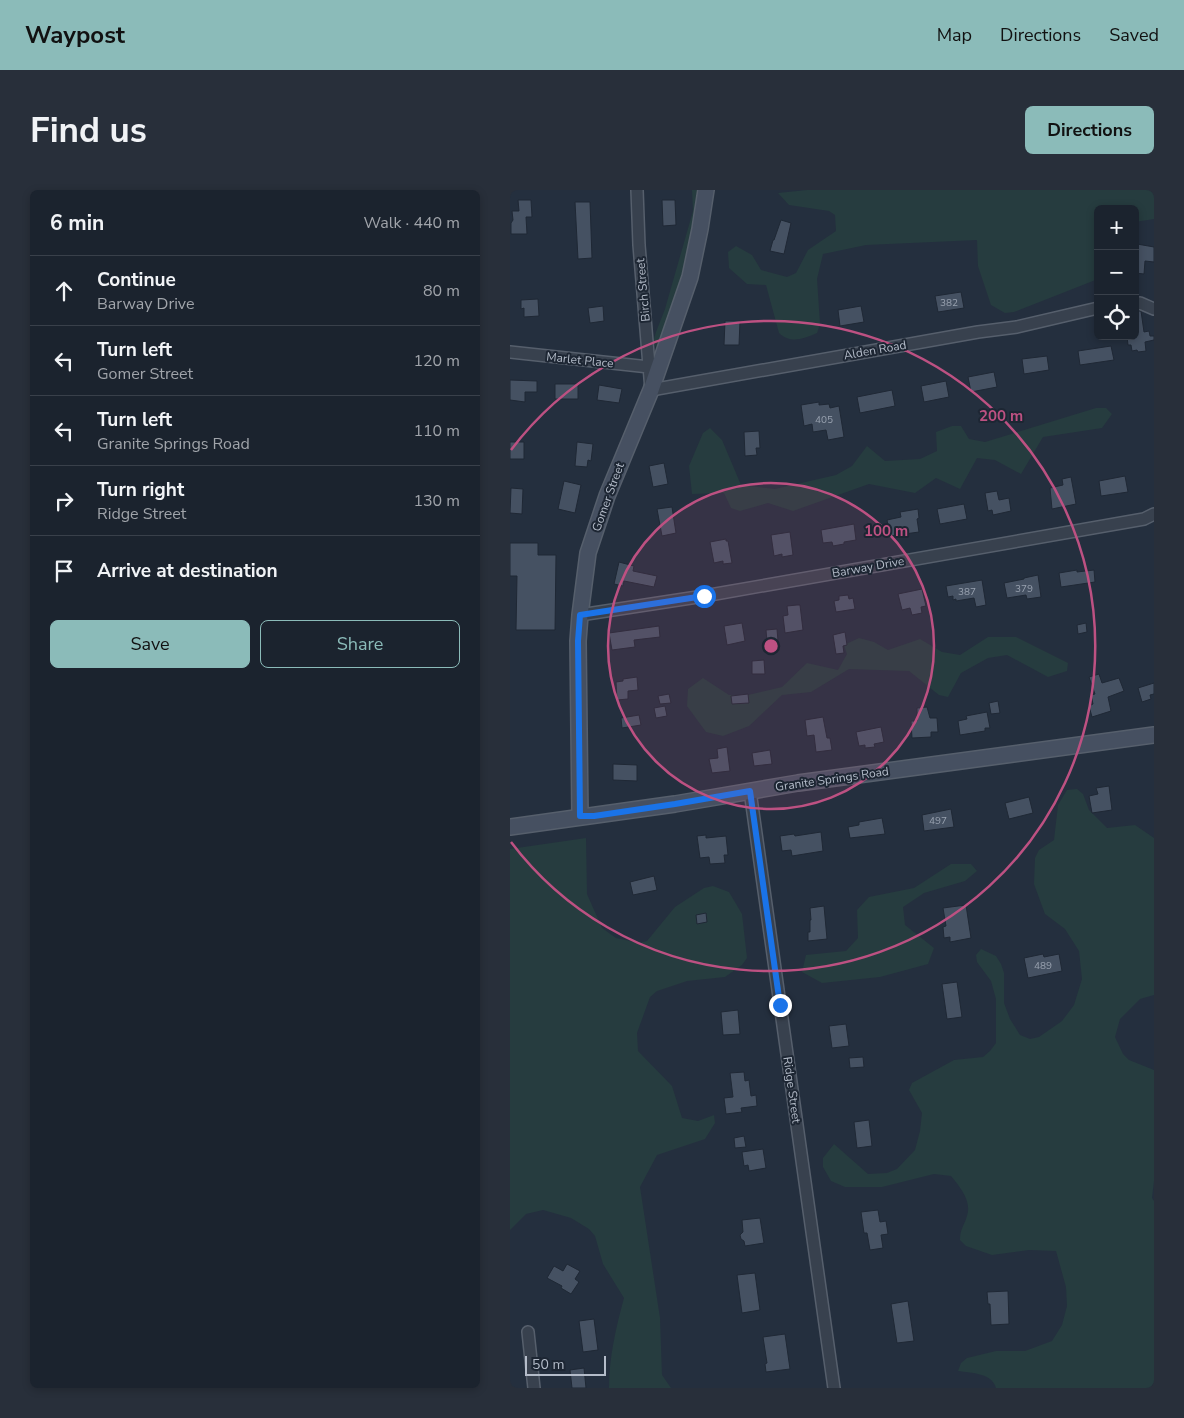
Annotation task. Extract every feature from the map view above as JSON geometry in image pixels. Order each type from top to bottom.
[{"type":"street","name":"Birch Street","points":[[637,190],[651,390]]},
{"type":"street","name":"Gomer Street","points":[[580,816],[578,641],[588,553],[607,496],[651,390],[690,277],[706,190]]},
{"type":"street","points":[[1139,304],[1154,309]]},
{"type":"street","name":"Alden Road","points":[[651,390],[1017,327],[1094,309]]},
{"type":"street","name":"Marlet Place","points":[[510,352],[649,367]]},
{"type":"street","name":"Barway Drive","points":[[580,615],[704,596],[1134,521],[1154,514]]},
{"type":"street","name":"Granite Springs Road","points":[[510,827],[675,804],[798,783],[1154,735]]},
{"type":"street","name":"Ridge Street","points":[[750,791],[834,1388]]},
{"type":"street","points":[[528,1332],[534,1388]]},
{"type":"green space","points":[[692,190],[702,190],[696,231],[667,328],[658,350],[653,342],[665,309],[693,211]]},
{"type":"green space","points":[[807,190],[1154,190],[1154,219],[1139,221],[1139,205],[1094,205],[1094,281],[1014,312],[1005,313],[991,305],[978,266],[977,240],[866,245],[823,254],[817,279],[820,324],[817,333],[802,339],[793,339],[779,333],[766,285],[747,284],[729,268],[728,252],[736,246],[752,255],[761,270],[787,277],[796,273],[808,250],[836,231],[835,215],[829,211],[789,205],[778,193]]},
{"type":"green space","points":[[1096,408],[1106,408],[1112,414],[1102,428],[1043,437],[1021,474],[995,460],[977,458],[960,489],[936,478],[915,493],[869,484],[793,511],[768,503],[740,511],[731,508],[724,493],[692,494],[689,466],[703,433],[710,428],[722,440],[741,485],[775,489],[836,475],[852,466],[867,446],[885,461],[920,459],[937,451],[936,432],[952,426],[961,426],[969,439],[985,442]]},
{"type":"green space","points":[[988,637],[1016,637],[1068,663],[1067,671],[1048,677],[1007,655],[988,658],[961,673],[948,697],[939,695],[909,671],[849,669],[811,692],[782,695],[749,726],[723,736],[706,732],[687,706],[688,689],[703,678],[729,695],[748,695],[782,687],[807,663],[838,670],[847,654],[844,645],[859,638],[874,642],[888,650],[920,639],[942,652],[960,655]]},
{"type":"green space","points":[[1077,789],[1083,794],[1089,810],[1107,828],[1135,825],[1154,838],[1154,995],[1140,999],[1120,1019],[1115,1037],[1123,1054],[1129,1060],[1154,1070],[1154,1181],[1152,1198],[1154,1201],[1154,1388],[996,1388],[994,1383],[986,1377],[975,1373],[958,1371],[961,1363],[967,1358],[996,1351],[1025,1351],[1052,1341],[1062,1325],[1067,1306],[1066,1287],[1056,1251],[1029,1250],[992,1255],[966,1246],[960,1240],[961,1230],[967,1216],[967,1200],[951,1176],[934,1174],[882,1187],[845,1187],[831,1181],[823,1167],[823,1158],[834,1144],[868,1174],[887,1173],[897,1169],[915,1150],[920,1131],[922,1113],[909,1090],[912,1083],[954,1060],[983,1057],[990,1051],[996,1043],[996,999],[991,981],[977,962],[976,955],[981,949],[996,956],[1001,964],[1004,973],[1004,1003],[1010,1019],[1020,1035],[1030,1039],[1039,1037],[1062,1021],[1074,1005],[1082,979],[1079,951],[1065,929],[1045,914],[1034,884],[1035,858],[1039,850],[1054,840],[1058,805],[1067,790]]},
{"type":"green space","points":[[586,838],[587,894],[602,928],[616,938],[639,943],[647,941],[675,907],[704,888],[713,886],[729,892],[742,914],[747,958],[742,965],[725,977],[687,981],[657,991],[650,997],[637,1033],[638,1051],[672,1086],[682,1118],[698,1121],[714,1115],[715,1123],[705,1139],[657,1155],[640,1187],[660,1318],[662,1375],[671,1388],[609,1388],[610,1365],[624,1298],[603,1264],[595,1236],[589,1229],[571,1218],[543,1210],[526,1214],[510,1230],[510,849]]},
{"type":"green space","points":[[951,864],[971,864],[977,871],[965,881],[924,893],[903,907],[905,925],[934,948],[928,964],[880,977],[822,983],[802,972],[806,955],[846,951],[858,938],[857,910],[869,897],[914,888]]},
{"type":"building","points":[[518,200],[531,200],[532,217],[526,217],[527,234],[511,234],[512,211],[519,211]]},
{"type":"building","points":[[662,200],[675,200],[676,225],[663,226]]},
{"type":"building","points":[[575,202],[590,202],[592,258],[578,259]]},
{"type":"building","points":[[781,220],[791,223],[784,254],[770,251]]},
{"type":"building","points":[[1139,244],[1154,247],[1154,262],[1145,261],[1144,274],[1139,273]]},
{"type":"building","points":[[961,292],[964,308],[938,312],[935,296]]},
{"type":"building","points":[[538,299],[539,316],[524,317],[524,308],[521,309],[521,300]]},
{"type":"building","points":[[603,306],[604,321],[590,323],[588,308]]},
{"type":"building","points":[[861,306],[864,322],[840,326],[838,310]]},
{"type":"building","points":[[1139,311],[1141,311],[1144,332],[1149,331],[1150,336],[1154,336],[1154,340],[1145,342],[1146,351],[1132,351],[1131,345],[1128,345],[1127,340],[1139,340]]},
{"type":"building","points":[[725,321],[740,321],[739,345],[724,345]]},
{"type":"building","points":[[1111,346],[1114,360],[1080,365],[1078,351]]},
{"type":"building","points":[[1047,356],[1049,370],[1024,374],[1022,359]]},
{"type":"building","points":[[994,372],[997,387],[971,392],[968,377]]},
{"type":"building","points":[[510,380],[537,381],[537,392],[525,392],[525,402],[510,400]]},
{"type":"building","points":[[946,381],[949,397],[924,402],[921,386]]},
{"type":"building","points":[[555,384],[578,384],[578,399],[555,399]]},
{"type":"building","points":[[599,385],[622,389],[619,403],[597,400]]},
{"type":"building","points":[[892,390],[895,406],[860,413],[857,397]]},
{"type":"building","points":[[819,402],[819,405],[829,404],[830,408],[839,406],[844,437],[828,440],[826,430],[813,432],[812,424],[804,426],[801,405]]},
{"type":"building","points":[[759,431],[760,448],[756,448],[757,455],[745,456],[744,432]]},
{"type":"building","points":[[510,442],[524,442],[524,459],[510,459]]},
{"type":"building","points":[[577,442],[593,444],[591,461],[588,460],[587,467],[575,466]]},
{"type":"building","points":[[664,463],[668,484],[653,487],[649,466]]},
{"type":"building","points":[[1125,476],[1128,492],[1101,496],[1099,481]]},
{"type":"building","points":[[1071,477],[1076,504],[1052,509],[1050,488],[1063,485],[1062,479]]},
{"type":"building","points":[[564,481],[581,485],[575,513],[558,509]]},
{"type":"building","points":[[511,488],[523,489],[522,514],[510,513]]},
{"type":"building","points":[[997,491],[999,500],[1009,498],[1011,511],[993,515],[992,510],[988,511],[985,493]]},
{"type":"building","points":[[964,504],[967,519],[940,524],[937,509]]},
{"type":"building","points":[[672,507],[676,533],[662,536],[657,509]]},
{"type":"building","points":[[918,509],[919,532],[890,536],[887,520],[901,517],[900,512]]},
{"type":"building","points":[[854,524],[856,540],[833,546],[832,542],[823,543],[821,530]]},
{"type":"building","points":[[790,532],[793,555],[782,557],[782,554],[774,556],[771,535]]},
{"type":"building","points":[[726,539],[732,563],[723,564],[723,561],[714,563],[710,542]]},
{"type":"building","points":[[510,543],[538,543],[538,555],[556,555],[555,630],[516,630],[517,576],[510,576]]},
{"type":"building","points":[[619,562],[634,566],[633,571],[657,576],[654,587],[624,581],[623,586],[614,584]]},
{"type":"building","points":[[1077,570],[1077,572],[1094,570],[1095,582],[1061,587],[1059,573]]},
{"type":"building","points":[[1038,575],[1041,597],[1027,599],[1026,595],[1007,598],[1004,583]]},
{"type":"building","points":[[982,580],[986,605],[976,607],[974,598],[956,601],[956,599],[953,600],[953,596],[948,597],[946,586]]},
{"type":"building","points":[[922,589],[926,606],[921,607],[922,613],[912,615],[910,608],[902,610],[898,594]]},
{"type":"building","points":[[848,595],[849,599],[853,598],[855,609],[836,612],[834,601],[839,600],[839,596]]},
{"type":"building","points":[[800,605],[803,630],[785,633],[783,616],[788,615],[787,606]]},
{"type":"building","points":[[742,623],[745,641],[727,645],[724,626]]},
{"type":"building","points":[[1086,623],[1087,632],[1078,634],[1077,625]]},
{"type":"building","points":[[659,626],[660,637],[634,640],[635,647],[612,650],[609,633]]},
{"type":"building","points":[[777,629],[778,641],[767,642],[766,630]]},
{"type":"building","points":[[845,632],[847,645],[843,646],[844,653],[836,654],[833,635]]},
{"type":"building","points":[[764,660],[765,674],[752,674],[752,661]]},
{"type":"building","points":[[1099,674],[1102,683],[1119,678],[1124,691],[1108,697],[1111,711],[1092,717],[1089,706],[1093,704],[1091,695],[1095,694],[1089,677]]},
{"type":"building","points":[[637,677],[638,690],[628,691],[628,699],[617,700],[616,682]]},
{"type":"building","points":[[1154,683],[1154,694],[1150,695],[1151,699],[1142,702],[1138,688]]},
{"type":"building","points":[[669,694],[671,703],[660,704],[658,696]]},
{"type":"building","points":[[748,694],[749,703],[732,704],[731,696]]},
{"type":"building","points":[[998,701],[1000,713],[991,714],[989,703]]},
{"type":"building","points":[[665,706],[667,716],[656,718],[654,708]]},
{"type":"building","points":[[927,707],[930,718],[937,718],[938,732],[931,732],[931,737],[912,738],[911,721],[917,721],[917,708]]},
{"type":"building","points":[[987,712],[990,728],[985,728],[985,731],[960,735],[958,721],[967,719],[966,716]]},
{"type":"building","points":[[639,715],[641,725],[622,728],[621,718]]},
{"type":"building","points":[[823,717],[827,738],[830,738],[832,750],[816,752],[814,735],[807,736],[805,720]]},
{"type":"building","points":[[881,727],[884,742],[874,744],[875,747],[865,748],[865,745],[859,746],[856,732]]},
{"type":"building","points":[[727,747],[730,771],[712,773],[709,759],[718,758],[717,749]]},
{"type":"building","points":[[770,750],[772,764],[754,766],[752,753]]},
{"type":"building","points":[[613,764],[637,765],[637,781],[613,780]]},
{"type":"building","points":[[1109,786],[1112,810],[1092,813],[1089,796],[1098,794],[1096,788]]},
{"type":"building","points":[[1029,797],[1033,813],[1009,819],[1005,803]]},
{"type":"building","points":[[951,809],[954,827],[924,831],[922,815]]},
{"type":"building","points":[[882,818],[885,834],[850,838],[848,827],[859,825],[859,822]]},
{"type":"building","points":[[821,832],[823,851],[792,856],[791,850],[782,851],[780,836]]},
{"type":"building","points":[[706,835],[706,838],[726,836],[728,855],[724,855],[725,863],[710,864],[709,857],[700,858],[697,836]]},
{"type":"building","points":[[654,876],[657,890],[633,895],[630,882]]},
{"type":"building","points":[[966,905],[971,938],[950,942],[950,937],[944,938],[943,927],[946,926],[943,908]]},
{"type":"building","points":[[824,906],[827,939],[808,941],[811,920],[810,908]]},
{"type":"building","points":[[706,913],[707,922],[697,924],[696,915]]},
{"type":"building","points":[[1043,954],[1044,957],[1059,954],[1062,971],[1028,978],[1024,958]]},
{"type":"building","points":[[957,982],[962,1017],[947,1019],[942,984]]},
{"type":"building","points":[[738,1010],[740,1034],[723,1035],[721,1012]]},
{"type":"building","points":[[846,1024],[849,1046],[832,1048],[829,1026]]},
{"type":"building","points":[[863,1057],[864,1067],[850,1068],[849,1058]]},
{"type":"building","points":[[744,1072],[745,1081],[749,1080],[751,1096],[756,1095],[757,1106],[741,1108],[742,1112],[726,1114],[724,1098],[733,1097],[730,1073]]},
{"type":"building","points":[[869,1120],[872,1146],[857,1148],[854,1122]]},
{"type":"building","points":[[744,1136],[746,1147],[735,1148],[734,1138]]},
{"type":"building","points":[[763,1149],[766,1168],[749,1171],[748,1165],[744,1166],[742,1152]]},
{"type":"building","points":[[878,1210],[880,1222],[886,1221],[888,1234],[881,1235],[883,1248],[870,1250],[867,1233],[864,1233],[861,1212]]},
{"type":"building","points":[[760,1218],[764,1243],[745,1246],[740,1235],[743,1232],[742,1220]]},
{"type":"building","points":[[567,1264],[580,1271],[575,1279],[579,1282],[571,1294],[561,1288],[562,1286],[547,1278],[554,1266],[563,1271]]},
{"type":"building","points":[[755,1273],[760,1310],[742,1313],[737,1275]]},
{"type":"building","points":[[1008,1291],[1009,1324],[991,1325],[990,1304],[988,1304],[987,1292]]},
{"type":"building","points":[[908,1301],[914,1341],[897,1343],[891,1304]]},
{"type":"building","points":[[594,1319],[598,1350],[583,1352],[579,1321]]},
{"type":"building","points":[[785,1334],[790,1369],[766,1372],[765,1364],[767,1363],[763,1337]]},
{"type":"building","points":[[584,1368],[586,1388],[572,1388],[570,1370]]},
{"type":"route","points":[[704,596],[580,615],[578,641],[580,816],[594,816],[750,791],[780,1005]]}]
